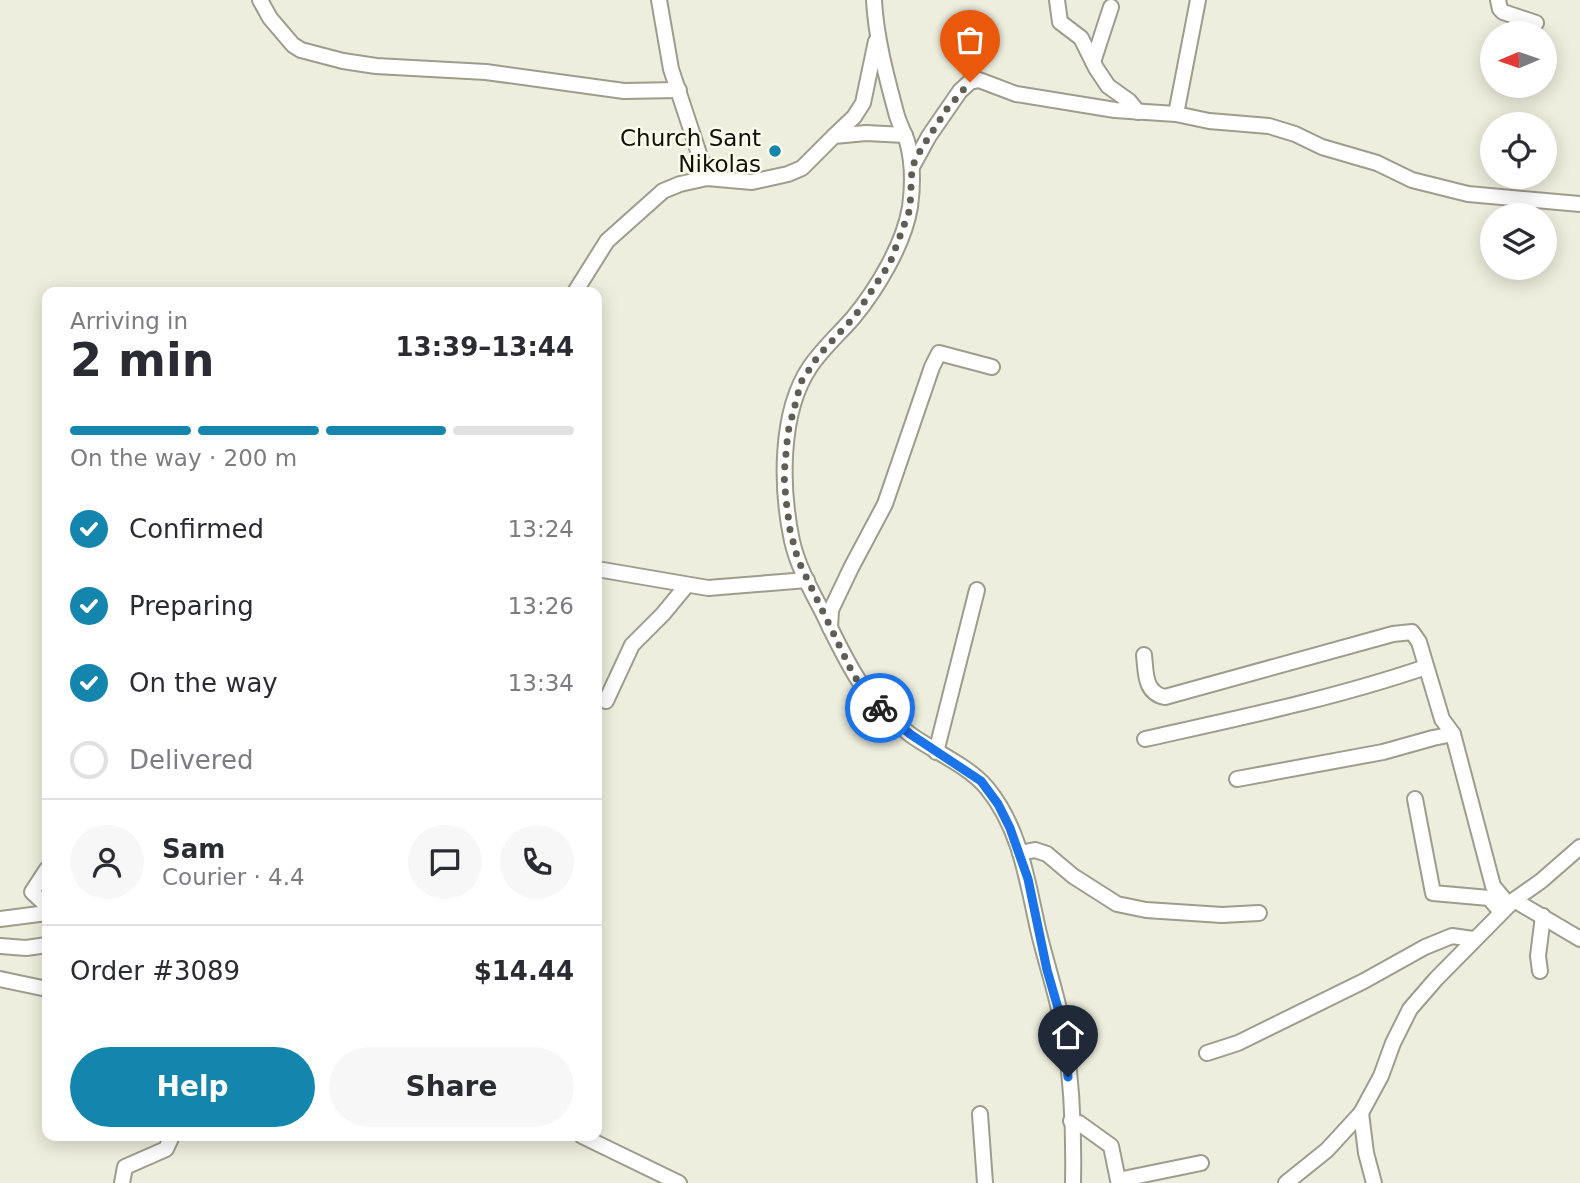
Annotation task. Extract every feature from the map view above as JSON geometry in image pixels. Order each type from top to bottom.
[{"type":"street","points":[[260,0],[270,18],[293,45],[301,50],[343,61],[376,66],[486,72],[624,91],[679,90]]},
{"type":"street","points":[[659,0],[669,58],[707,178]]},
{"type":"street","points":[[874,0],[878,33],[898,121],[905,135],[912,167],[910,209],[890,263],[855,316],[808,369],[801,382],[785,454],[785,488],[793,545],[854,676],[871,699],[910,734],[981,781],[1010,828],[1020,853],[1065,1035],[1073,1183]]},
{"type":"street","points":[[1057,0],[1060,22],[1081,38],[1108,86],[1138,111]]},
{"type":"street","points":[[1176,114],[1198,0]]},
{"type":"street","points":[[1499,0],[1503,12],[1530,21]]},
{"type":"street","points":[[1093,62],[1111,7]]},
{"type":"street","points":[[578,287],[607,241],[655,197],[680,184],[707,178],[752,183],[802,168],[855,117],[863,103],[878,33]]},
{"type":"street","points":[[912,167],[925,142],[960,92],[970,82],[979,80],[1016,94],[1115,110],[1176,114],[1209,121],[1269,126],[1377,163],[1412,180],[1468,194],[1580,204]]},
{"type":"street","points":[[834,136],[866,133],[905,135]]},
{"type":"street","points":[[830,628],[831,610],[885,504],[939,353],[992,367]]},
{"type":"street","points":[[602,570],[708,588],[807,580]]},
{"type":"street","points":[[602,700],[606,701],[632,645],[687,585]]},
{"type":"street","points":[[936,752],[976,590]]},
{"type":"street","points":[[1144,655],[1150,690],[1165,697],[1412,632],[1442,719],[1453,734],[1493,886],[1508,906]]},
{"type":"street","points":[[1144,739],[1379,682],[1426,667]]},
{"type":"street","points":[[1237,779],[1383,752],[1453,734]]},
{"type":"street","points":[[1415,799],[1433,893],[1489,898],[1543,916],[1580,939]]},
{"type":"street","points":[[1286,1183],[1327,1150],[1361,1113],[1381,1076],[1410,1009],[1473,939],[1508,906],[1580,847]]},
{"type":"street","points":[[1020,853],[1035,850],[1047,854],[1073,876],[1117,904],[1146,910],[1259,913]]},
{"type":"street","points":[[42,877],[32,892],[42,901]]},
{"type":"street","points":[[0,919],[42,914]]},
{"type":"street","points":[[1540,971],[1538,956],[1543,916]]},
{"type":"street","points":[[1207,1053],[1238,1043],[1364,981],[1425,947],[1452,936],[1473,939]]},
{"type":"street","points":[[0,946],[42,945]]},
{"type":"street","points":[[0,979],[42,988]]},
{"type":"street","points":[[1361,1113],[1366,1153],[1374,1183]]},
{"type":"street","points":[[980,1114],[985,1183]]},
{"type":"street","points":[[1071,1121],[1079,1123],[1111,1146],[1118,1180],[1201,1163]]},
{"type":"street","points":[[122,1183],[125,1167],[166,1149],[170,1141]]},
{"type":"street","points":[[593,1141],[679,1183]]},
{"type":"way so far","points":[[880,708],[854,676],[839,648],[793,545],[784,475],[788,432],[801,382],[808,369],[855,316],[890,263],[910,209],[912,167],[921,149],[947,109],[970,82]]},
{"type":"place","name":"Church Sant Nikolas","points":[[775,151]]},
{"type":"route","points":[[880,708],[910,734],[981,781],[998,804],[1010,828],[1028,879],[1047,970],[1065,1035],[1068,1077]]}]
